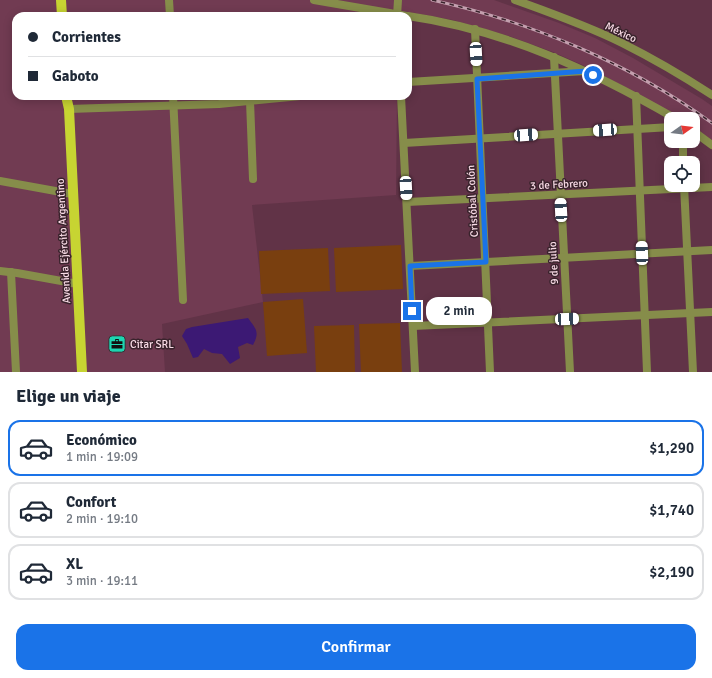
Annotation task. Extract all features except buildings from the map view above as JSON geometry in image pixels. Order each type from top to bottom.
[{"type":"main road","points":[[61,0],[62,12]]},
{"type":"main road","points":[[66,0],[66,12]]},
{"type":"main road","name":"Avenida Ejército Argentino","points":[[67,100],[69,109],[72,194],[82,372]]},
{"type":"main road","name":"Avenida Ejército Argentino","points":[[69,109],[72,100]]},
{"type":"street","points":[[169,0],[170,12]]},
{"type":"street","points":[[314,0],[380,12]]},
{"type":"street","points":[[397,12],[398,0]]},
{"type":"street","name":"México","points":[[515,0],[565,18],[622,43],[679,74],[712,95]]},
{"type":"street","points":[[412,17],[442,21],[475,29],[554,57],[636,96],[664,112]]},
{"type":"street","name":"Cristóbal Colón","points":[[475,29],[490,372]]},
{"type":"street","name":"9 de julio","points":[[554,57],[570,372]]},
{"type":"street","points":[[412,82],[477,79],[586,71]]},
{"type":"street","points":[[636,96],[647,372]]},
{"type":"street","points":[[173,100],[183,300]]},
{"type":"street","points":[[69,109],[219,104],[260,100]]},
{"type":"street","points":[[401,100],[415,372]]},
{"type":"street","points":[[250,101],[252,179]]},
{"type":"street","points":[[404,143],[664,127]]},
{"type":"street","points":[[700,136],[712,145]]},
{"type":"street","points":[[0,181],[72,194]]},
{"type":"street","name":"3 de Febrero","points":[[700,187],[712,187]]},
{"type":"street","name":"3 de Febrero","points":[[407,202],[664,188]]},
{"type":"street","points":[[684,192],[693,372]]},
{"type":"street","points":[[410,266],[712,250]]},
{"type":"street","points":[[0,271],[78,284]]},
{"type":"street","points":[[11,272],[16,372]]},
{"type":"street","points":[[413,326],[712,312]]},
{"type":"shaded area","points":[[0,0],[494,0],[559,23],[595,38],[633,58],[712,106],[712,140],[700,132],[700,112],[668,112],[587,67],[553,52],[509,36],[453,20],[392,9],[392,12],[12,12],[12,100],[397,100],[396,195],[252,205],[263,302],[162,324],[165,372],[0,372]]},
{"type":"shaded area","points":[[401,245],[403,289],[336,292],[334,248]]},
{"type":"shaded area","points":[[328,248],[330,291],[261,294],[259,251]]},
{"type":"shaded area","points":[[303,299],[307,353],[267,356],[263,302]]},
{"type":"shaded area","points":[[248,318],[257,334],[255,341],[253,345],[247,343],[238,347],[240,358],[230,364],[222,354],[212,353],[204,349],[198,357],[193,358],[182,336],[186,329],[192,327]]},
{"type":"shaded area","points":[[400,323],[402,372],[361,372],[359,324]]},
{"type":"shaded area","points":[[354,325],[355,372],[316,372],[314,326]]},
{"type":"railway","points":[[432,0],[506,20],[578,47],[647,82],[680,101],[712,123]]},
{"type":"place","name":"Citar SRL","points":[[117,344]]},
{"type":"route","points":[[412,311],[410,266],[486,262],[477,79],[586,71],[593,75]]}]
